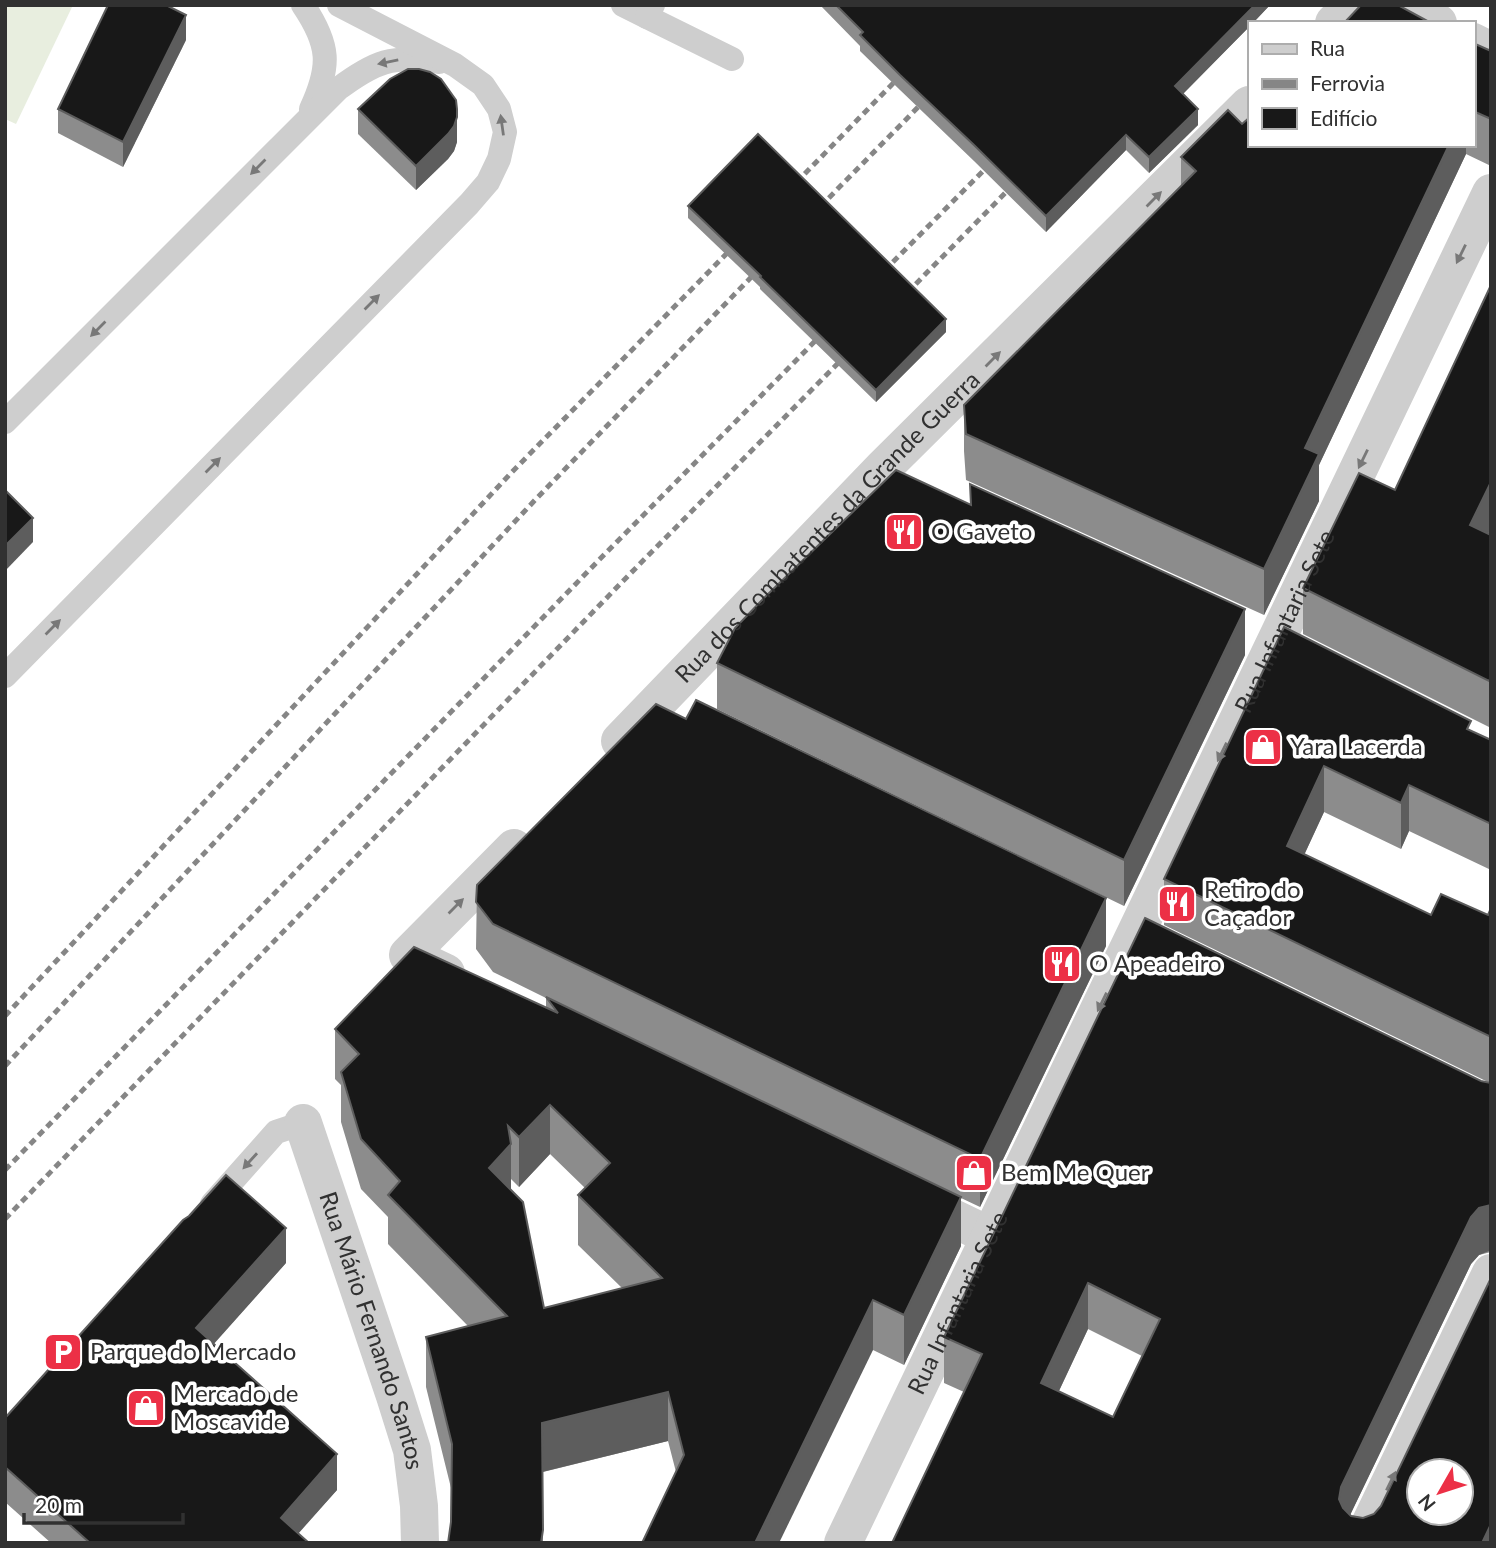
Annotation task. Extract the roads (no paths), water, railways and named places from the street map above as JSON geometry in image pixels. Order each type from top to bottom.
[{"type":"street","points":[[1336,21],[1352,5]]},
{"type":"street","points":[[1405,5],[1434,21]]},
{"type":"street","points":[[1475,43],[1491,51]]},
{"type":"street","name":"Rua dos Combatentes da Grande Guerra","points":[[599,762],[884,467],[1248,106]]},
{"type":"street","name":"Rua Infantaria Sete","points":[[843,1543],[990,1236],[1121,929],[1261,639],[1491,192]]},
{"type":"street","points":[[884,467],[922,484]]},
{"type":"street","points":[[1261,639],[1310,663]]},
{"type":"street","points":[[657,704],[694,722]]},
{"type":"street","points":[[482,991],[408,955],[542,820]]},
{"type":"street","points":[[1121,929],[1171,953]]},
{"type":"street","name":"Rua Mário Fernando Santos","points":[[303,1123],[412,1450],[419,1506],[420,1543]]},
{"type":"street","points":[[878,1182],[990,1236]]},
{"type":"street","points":[[1361,1543],[1491,1273]]},
{"type":"lane","points":[[303,5],[315,23],[323,44],[325,66],[319,90],[306,119]]},
{"type":"lane","points":[[5,676],[488,182],[499,159],[505,132],[499,110],[483,85],[455,65],[339,5]]},
{"type":"lane","points":[[623,5],[650,11],[732,59]]},
{"type":"lane","points":[[5,422],[338,89],[375,65],[397,59],[422,59],[455,65]]},
{"type":"lane","points":[[196,1222],[276,1132],[303,1123]]},
{"type":"railway","points":[[788,191],[906,70]]},
{"type":"railway","points":[[812,215],[932,93]]},
{"type":"railway","points":[[876,279],[997,157]]},
{"type":"railway","points":[[899,301],[1019,179]]},
{"type":"railway","points":[[5,1016],[511,473],[739,241]]},
{"type":"railway","points":[[5,1066],[536,499],[763,265]]},
{"type":"railway","points":[[5,1170],[827,329]]},
{"type":"railway","points":[[5,1219],[622,582],[850,351]]},
{"type":"place","name":"O Gaveto","points":[[904,532]]},
{"type":"place","name":"Yara Lacerda","points":[[1263,747]]},
{"type":"place","name":"Retiro do Caçador","points":[[1177,904]]},
{"type":"place","name":"O Apeadeiro","points":[[1062,964]]},
{"type":"place","name":"Bem Me Quer","points":[[974,1173]]},
{"type":"place","name":"Parque do Mercado","points":[[63,1352]]},
{"type":"place","name":"Mercado de Moscavide","points":[[146,1408]]}]
